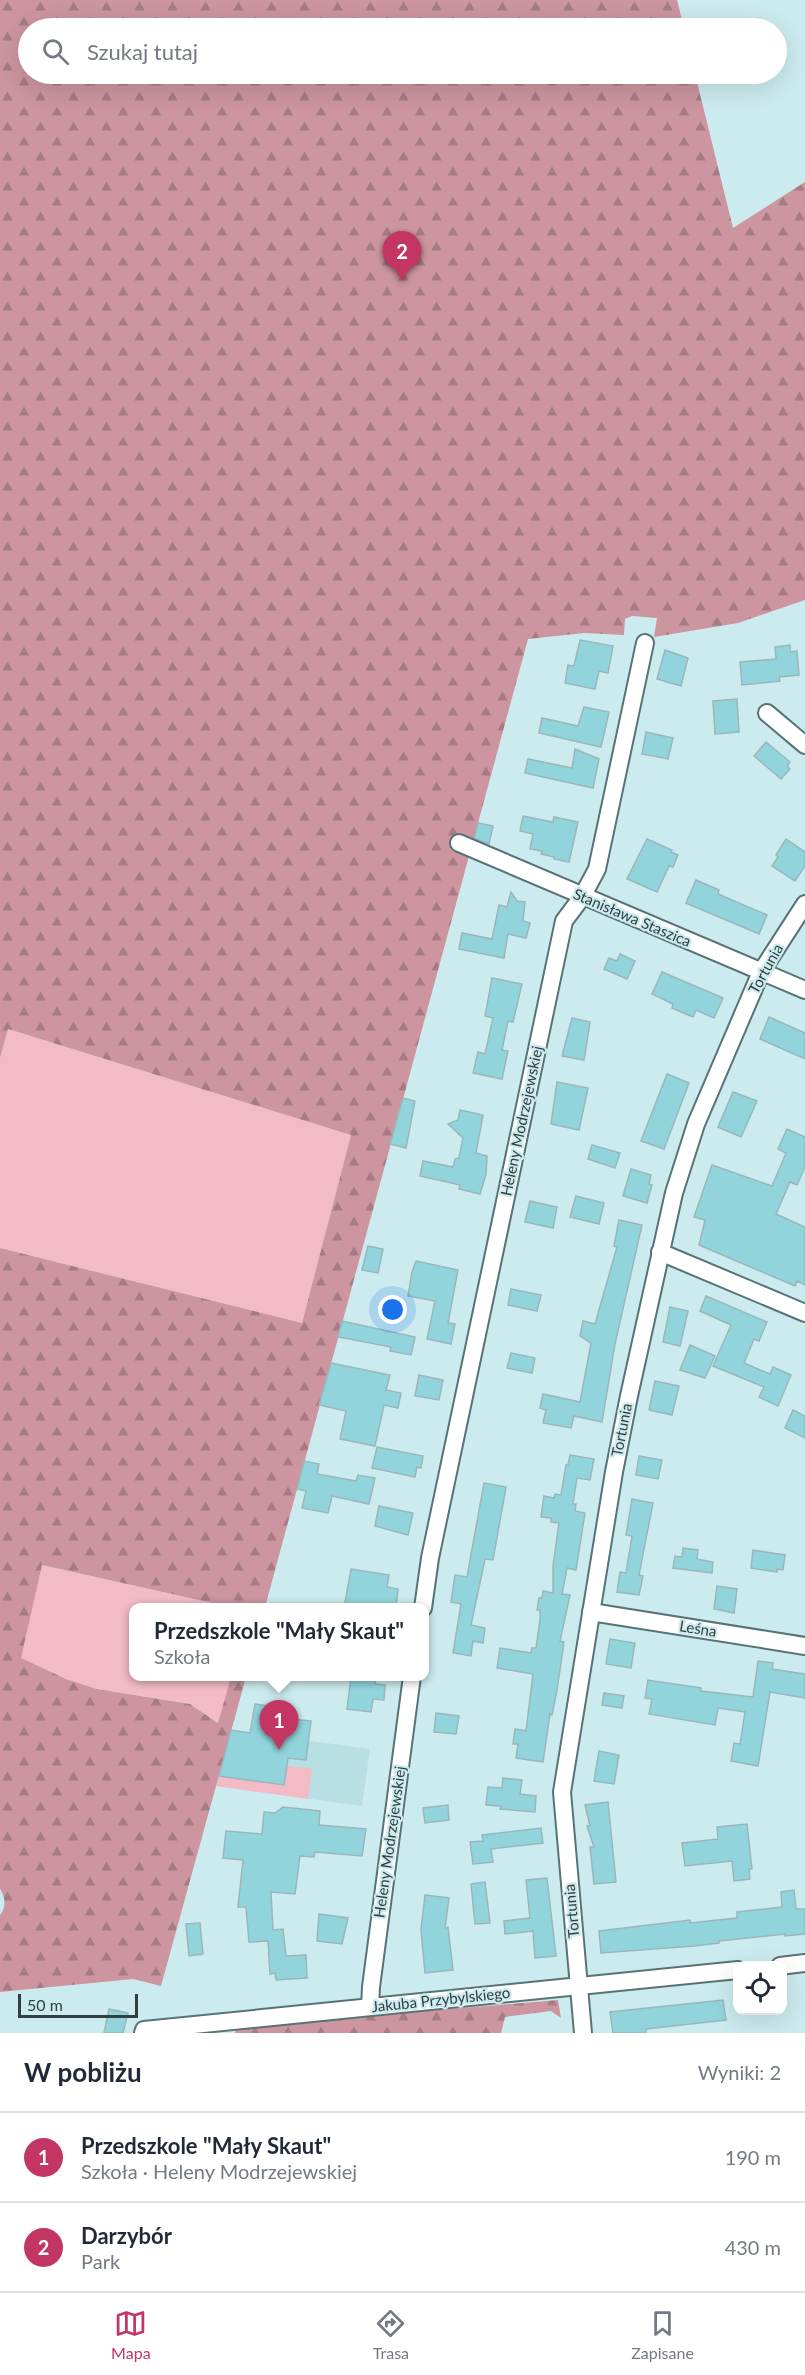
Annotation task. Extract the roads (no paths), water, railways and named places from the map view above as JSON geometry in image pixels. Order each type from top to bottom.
[{"type":"street","name":"Heleny Modrzejewskiej","points":[[424,1603],[430,1558],[564,921],[582,897],[597,869],[645,643]]},
{"type":"street","points":[[767,713],[805,745]]},
{"type":"street","name":"Stanisława Staszica","points":[[459,843],[805,990]]},
{"type":"street","name":"Tortunia","points":[[583,2033],[562,1802],[614,1472],[674,1192],[696,1124],[761,972],[805,904]]},
{"type":"street","points":[[660,1252],[805,1313]]},
{"type":"street","name":"Leśna","points":[[591,1612],[805,1646]]},
{"type":"street","name":"Heleny Modrzejewskiej","points":[[370,2007],[369,1999],[411,1681]]},
{"type":"street","points":[[787,1964],[805,1963]]},
{"type":"street","name":"Jakuba Przybylskiego","points":[[143,2031],[733,1971]]},
{"type":"place","name":"Darzybór","points":[[402,281]]},
{"type":"place","name":"Przedszkole \"Mały Skaut\"","points":[[279,1750]]}]
